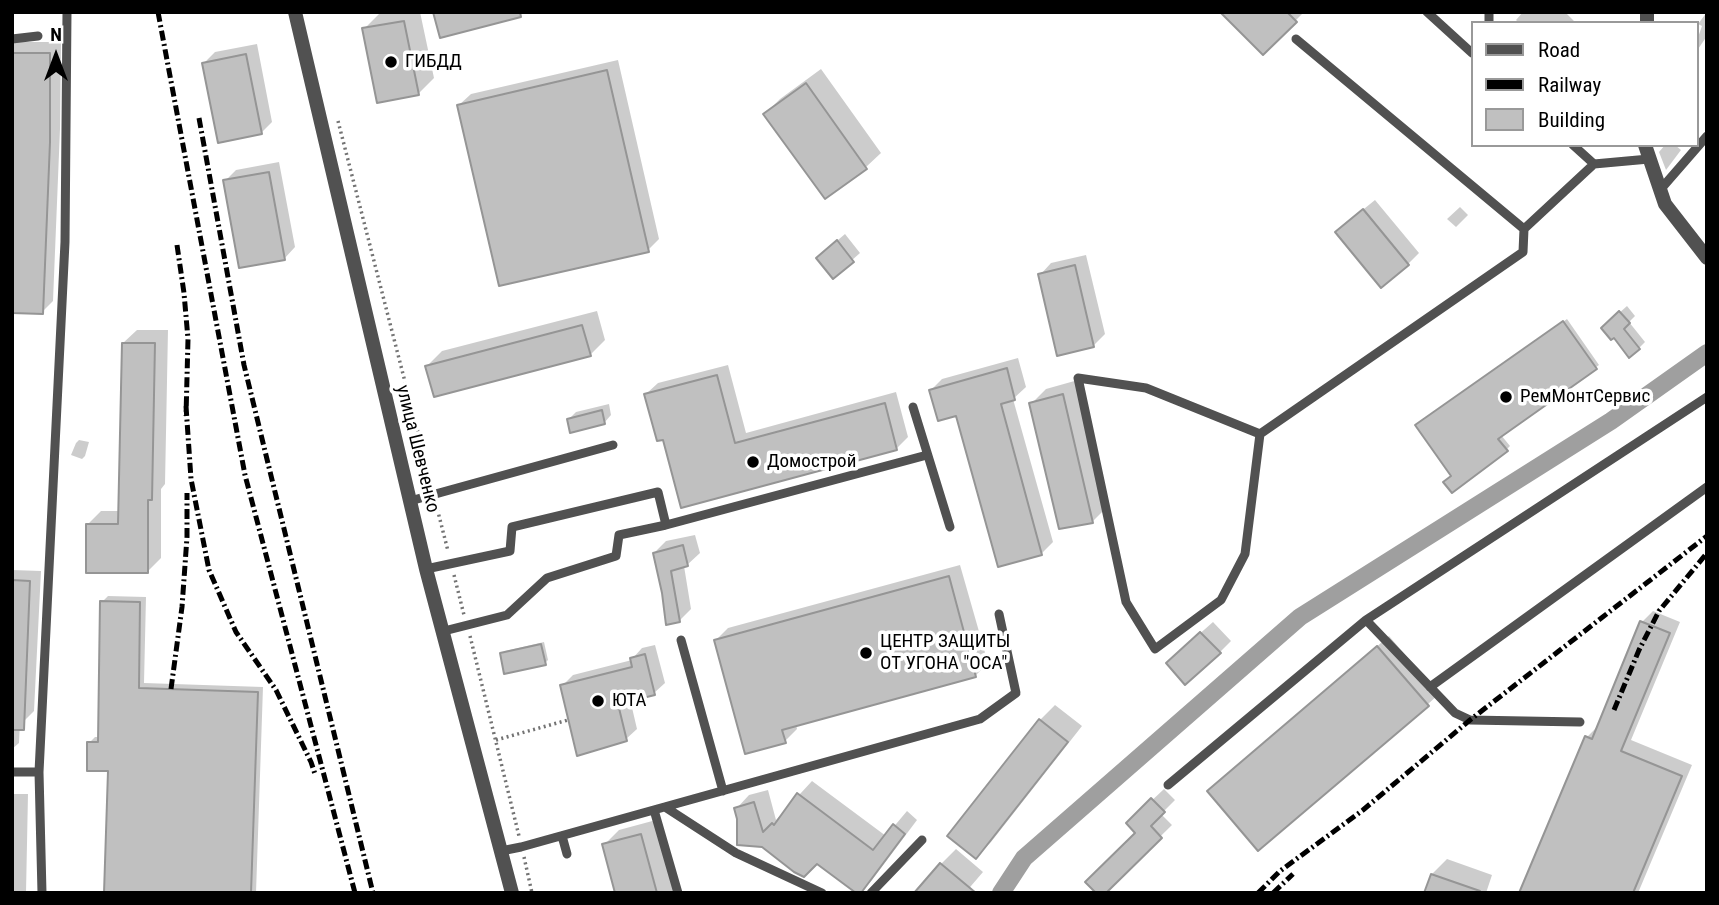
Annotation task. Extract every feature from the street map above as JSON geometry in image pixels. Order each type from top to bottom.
[{"type":"street","name":"улица Шевченко","points":[[295,12],[426,569],[512,893]]},
{"type":"street","points":[[1647,152],[1665,204],[1707,258]]},
{"type":"lane","points":[[42,893],[40,772],[65,242],[67,12]]},
{"type":"lane","points":[[1427,12],[1470,51]]},
{"type":"lane","points":[[12,39],[38,36]]},
{"type":"lane","points":[[1296,39],[1524,229]]},
{"type":"lane","points":[[1575,147],[1594,164]]},
{"type":"lane","points":[[1660,190],[1697,147]]},
{"type":"lane","points":[[1260,434],[1146,388],[1077,379],[1126,602],[1156,649],[1221,600],[1245,554],[1260,434],[1523,251],[1524,229],[1594,164],[1647,152]]},
{"type":"lane","points":[[1168,785],[1366,620],[1707,397]]},
{"type":"lane","points":[[913,407],[950,527]]},
{"type":"lane","points":[[410,501],[613,445]]},
{"type":"lane","points":[[444,631],[507,615],[547,578],[616,556],[619,536],[927,455]]},
{"type":"lane","points":[[1430,687],[1707,487]]},
{"type":"lane","points":[[426,569],[510,551],[512,527],[658,492],[666,525]]},
{"type":"lane","points":[[501,851],[980,719],[1016,693],[999,614]]},
{"type":"lane","points":[[1366,620],[1455,713],[1470,720],[1580,722]]},
{"type":"lane","points":[[681,640],[723,791]]},
{"type":"lane","points":[[12,772],[40,772]]},
{"type":"lane","points":[[665,807],[736,853],[822,893]]},
{"type":"lane","points":[[654,810],[678,893]]},
{"type":"lane","points":[[562,836],[567,854]]},
{"type":"lane","points":[[871,893],[922,840]]},
{"type":"path","points":[[335,109],[533,893]]},
{"type":"path","points":[[496,740],[568,720]]},
{"type":"building","points":[[433,12],[520,12],[521,17],[440,38]]},
{"type":"building","points":[[1220,12],[1287,12],[1297,22],[1263,55]]},
{"type":"building","name":"ГИБДД","points":[[404,21],[419,95],[377,103],[362,28]]},
{"type":"building","points":[[12,53],[50,53],[50,142],[43,314],[12,313]]},
{"type":"building","points":[[246,54],[262,134],[218,143],[202,63]]},
{"type":"building","points":[[607,70],[649,252],[499,286],[457,105]]},
{"type":"building","points":[[806,83],[867,169],[825,199],[763,114]]},
{"type":"building","points":[[269,172],[285,260],[239,268],[223,180]]},
{"type":"building","points":[[1363,209],[1409,265],[1381,288],[1335,232]]},
{"type":"building","points":[[837,240],[854,262],[833,279],[816,258]]},
{"type":"building","points":[[1075,265],[1094,347],[1057,356],[1038,274]]},
{"type":"building","points":[[1619,311],[1630,323],[1624,329],[1640,349],[1629,358],[1614,338],[1611,340],[1601,328]]},
{"type":"building","name":"РемМонтСервис","points":[[1563,321],[1597,369],[1498,439],[1508,451],[1452,493],[1443,482],[1451,476],[1415,425]]},
{"type":"building","points":[[582,325],[591,356],[434,397],[425,366]]},
{"type":"building","points":[[122,343],[155,343],[152,500],[148,500],[148,573],[86,573],[86,524],[118,524]]},
{"type":"building","points":[[1007,368],[1015,400],[1001,404],[1042,555],[998,567],[956,416],[938,421],[929,390]]},
{"type":"building","points":[[717,375],[735,443],[885,403],[897,450],[681,508],[663,440],[657,441],[644,394]]},
{"type":"building","points":[[1063,394],[1093,523],[1059,529],[1029,403]]},
{"type":"building","points":[[602,410],[605,424],[570,433],[567,419]]},
{"type":"building","points":[[683,545],[688,566],[671,571],[680,622],[666,625],[653,553]]},
{"type":"building","name":"ЦЕНТР ЗАЩИТЫ ОТ УГОНА \"ОСА\"","points":[[949,576],[976,677],[782,730],[786,743],[745,754],[714,640]]},
{"type":"building","points":[[12,580],[30,581],[24,730],[12,730]]},
{"type":"building","points":[[100,601],[140,602],[139,688],[258,692],[251,893],[104,893],[108,771],[87,771],[87,742],[98,742]]},
{"type":"building","points":[[1640,621],[1670,633],[1621,751],[1682,776],[1633,893],[1519,893],[1585,736],[1592,739]]},
{"type":"building","points":[[1200,632],[1221,653],[1185,685],[1166,663]]},
{"type":"building","points":[[541,644],[546,665],[504,674],[500,653]]},
{"type":"building","points":[[1377,646],[1429,706],[1258,851],[1207,791]]},
{"type":"building","points":[[645,654],[655,695],[618,704],[627,741],[577,756],[560,685],[632,667],[630,658]]},
{"type":"building","points":[[1039,719],[1068,742],[976,859],[947,836]]},
{"type":"building","points":[[797,793],[873,850],[893,824],[905,834],[861,893],[856,893],[817,864],[804,877],[762,847],[737,845],[737,819],[734,808],[754,802],[763,832],[772,823],[774,825]]},
{"type":"building","points":[[1151,798],[1165,812],[1151,826],[1162,838],[1106,893],[1096,893],[1085,882],[1135,833],[1126,823]]},
{"type":"building","points":[[641,834],[657,893],[615,893],[602,844]]},
{"type":"building","points":[[940,863],[976,893],[914,893]]},
{"type":"building","points":[[1431,874],[1480,891],[1424,893]]},
{"type":"waterway","points":[[1001,893],[1024,858],[1300,617],[1611,421],[1707,353]]},
{"type":"railway","points":[[158,12],[245,475],[355,893]]},
{"type":"railway","points":[[199,118],[244,365],[373,893]]},
{"type":"railway","points":[[177,245],[188,339],[186,416]]},
{"type":"railway","points":[[186,406],[191,479],[209,570],[236,632],[276,690],[315,774]]},
{"type":"railway","points":[[171,689],[182,607],[187,493]]},
{"type":"railway","points":[[1258,893],[1280,871],[1363,810],[1470,720],[1707,536]]},
{"type":"railway","points":[[1614,710],[1659,611],[1707,553]]},
{"type":"railway","points":[[1273,893],[1293,874]]},
{"type":"place","name":"ГИБДД","points":[[391,62]]},
{"type":"place","name":"РемМонтСервис","points":[[1506,397]]},
{"type":"place","name":"Домострой","points":[[753,462]]},
{"type":"place","name":"ЦЕНТР ЗАЩИТЫ ОТ УГОНА \"ОСА\"","points":[[866,653]]},
{"type":"place","name":"ЮТА","points":[[598,701]]}]
